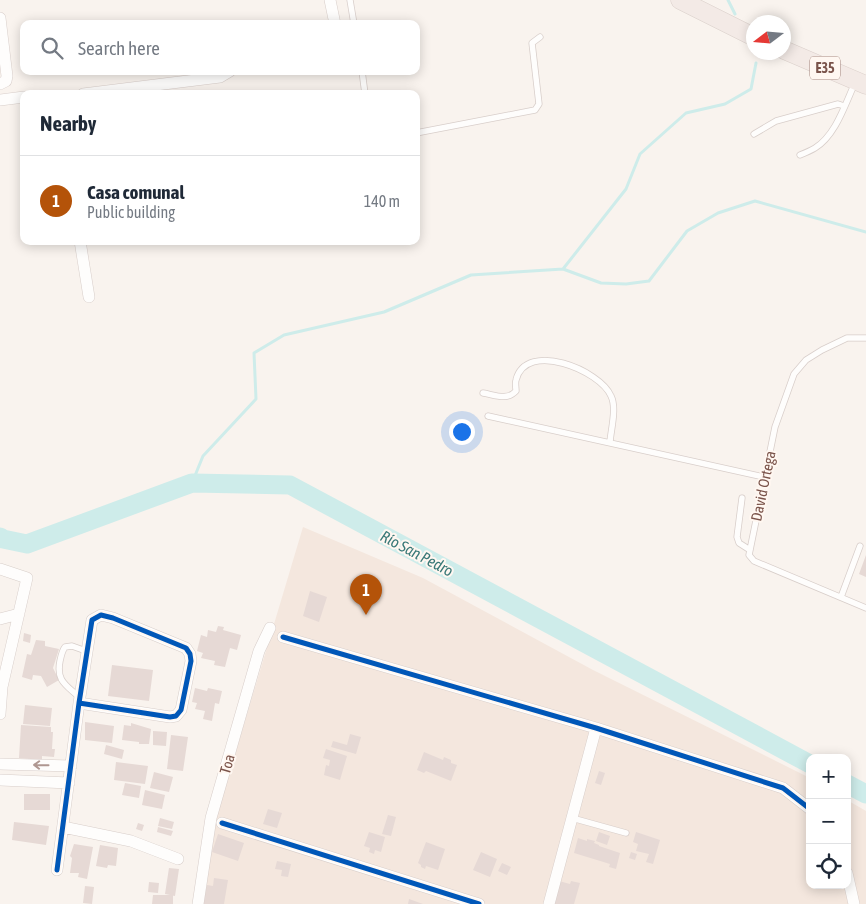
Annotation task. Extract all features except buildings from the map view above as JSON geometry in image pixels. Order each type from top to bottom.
[{"type":"highway","points":[[680,0],[746,33]]},
{"type":"highway","name":"E35","points":[[791,53],[861,83]]},
{"type":"street","points":[[330,0],[334,20]]},
{"type":"street","points":[[0,18],[7,76],[6,81],[0,84]]},
{"type":"street","points":[[115,90],[220,77],[223,75]]},
{"type":"street","points":[[0,100],[20,98]]},
{"type":"street","points":[[81,245],[88,297]]},
{"type":"street","points":[[0,569],[27,578],[19,614],[5,652],[0,714]]},
{"type":"street","points":[[0,619],[19,614]]},
{"type":"street","points":[[57,870],[69,783],[79,700],[86,650],[91,623],[94,618],[101,615],[113,618],[186,648],[190,654],[192,661],[181,710],[176,716],[79,700]]},
{"type":"street","name":"Toa","points":[[198,904],[211,818],[260,652],[270,628]]},
{"type":"street","points":[[283,637],[596,728],[783,788],[806,806]]},
{"type":"street","points":[[549,904],[596,728]]},
{"type":"street","points":[[0,764],[71,766]]},
{"type":"street","points":[[0,780],[69,783]]},
{"type":"street","points":[[222,823],[478,904]]},
{"type":"street","points":[[63,827],[131,841],[178,859]]},
{"type":"street","points":[[851,889],[854,904]]},
{"type":"lane","points":[[350,0],[353,20]]},
{"type":"lane","points":[[420,132],[535,110],[539,104],[532,43],[540,37]]},
{"type":"lane","points":[[363,75],[364,90]]},
{"type":"lane","points":[[800,155],[816,148],[826,138],[844,106],[861,83]]},
{"type":"lane","points":[[754,134],[776,121],[838,104],[844,106]]},
{"type":"lane","name":"David Ortega","points":[[750,550],[775,428],[794,374],[806,360],[822,350],[847,338],[866,338]]},
{"type":"lane","points":[[483,393],[507,398],[511,396],[516,391],[516,380],[520,371],[536,360],[572,366],[589,373],[606,387],[613,398],[610,442]]},
{"type":"lane","points":[[488,416],[764,477]]},
{"type":"lane","points":[[742,498],[737,537],[739,543],[750,550],[750,555],[754,561],[866,608]]},
{"type":"lane","points":[[841,597],[860,546]]},
{"type":"lane","points":[[79,700],[61,680],[58,671],[62,651],[65,647],[72,646],[86,650]]},
{"type":"lane","points":[[572,818],[626,833]]},
{"type":"shaded area","points":[[303,527],[423,578],[593,670],[806,776],[806,889],[851,889],[851,802],[866,811],[866,904],[199,904],[211,835]]},
{"type":"waterway","points":[[728,0],[735,14]]},
{"type":"waterway","points":[[563,269],[626,189],[640,154],[686,113],[725,104],[751,89],[756,63]]},
{"type":"waterway","points":[[192,483],[203,456],[256,399],[254,353],[284,335],[384,312],[471,275],[563,269],[601,283],[626,284],[649,281],[687,231],[718,213],[755,201],[866,232]]},
{"type":"waterway","name":"Río San Pedro","points":[[0,537],[27,544],[192,483],[290,485],[806,762]]},
{"type":"waterway","name":"Río San Pedro","points":[[851,786],[866,794]]},
{"type":"cycle path","points":[[57,870],[79,703],[92,620],[101,615],[113,618],[186,648],[190,654],[191,661],[181,710],[176,716],[170,717],[79,703]]},
{"type":"cycle path","points":[[283,637],[596,728],[783,788],[806,806]]},
{"type":"cycle path","points":[[222,823],[479,904]]},
{"type":"place","name":"Casa comunal","points":[[366,615]]}]
